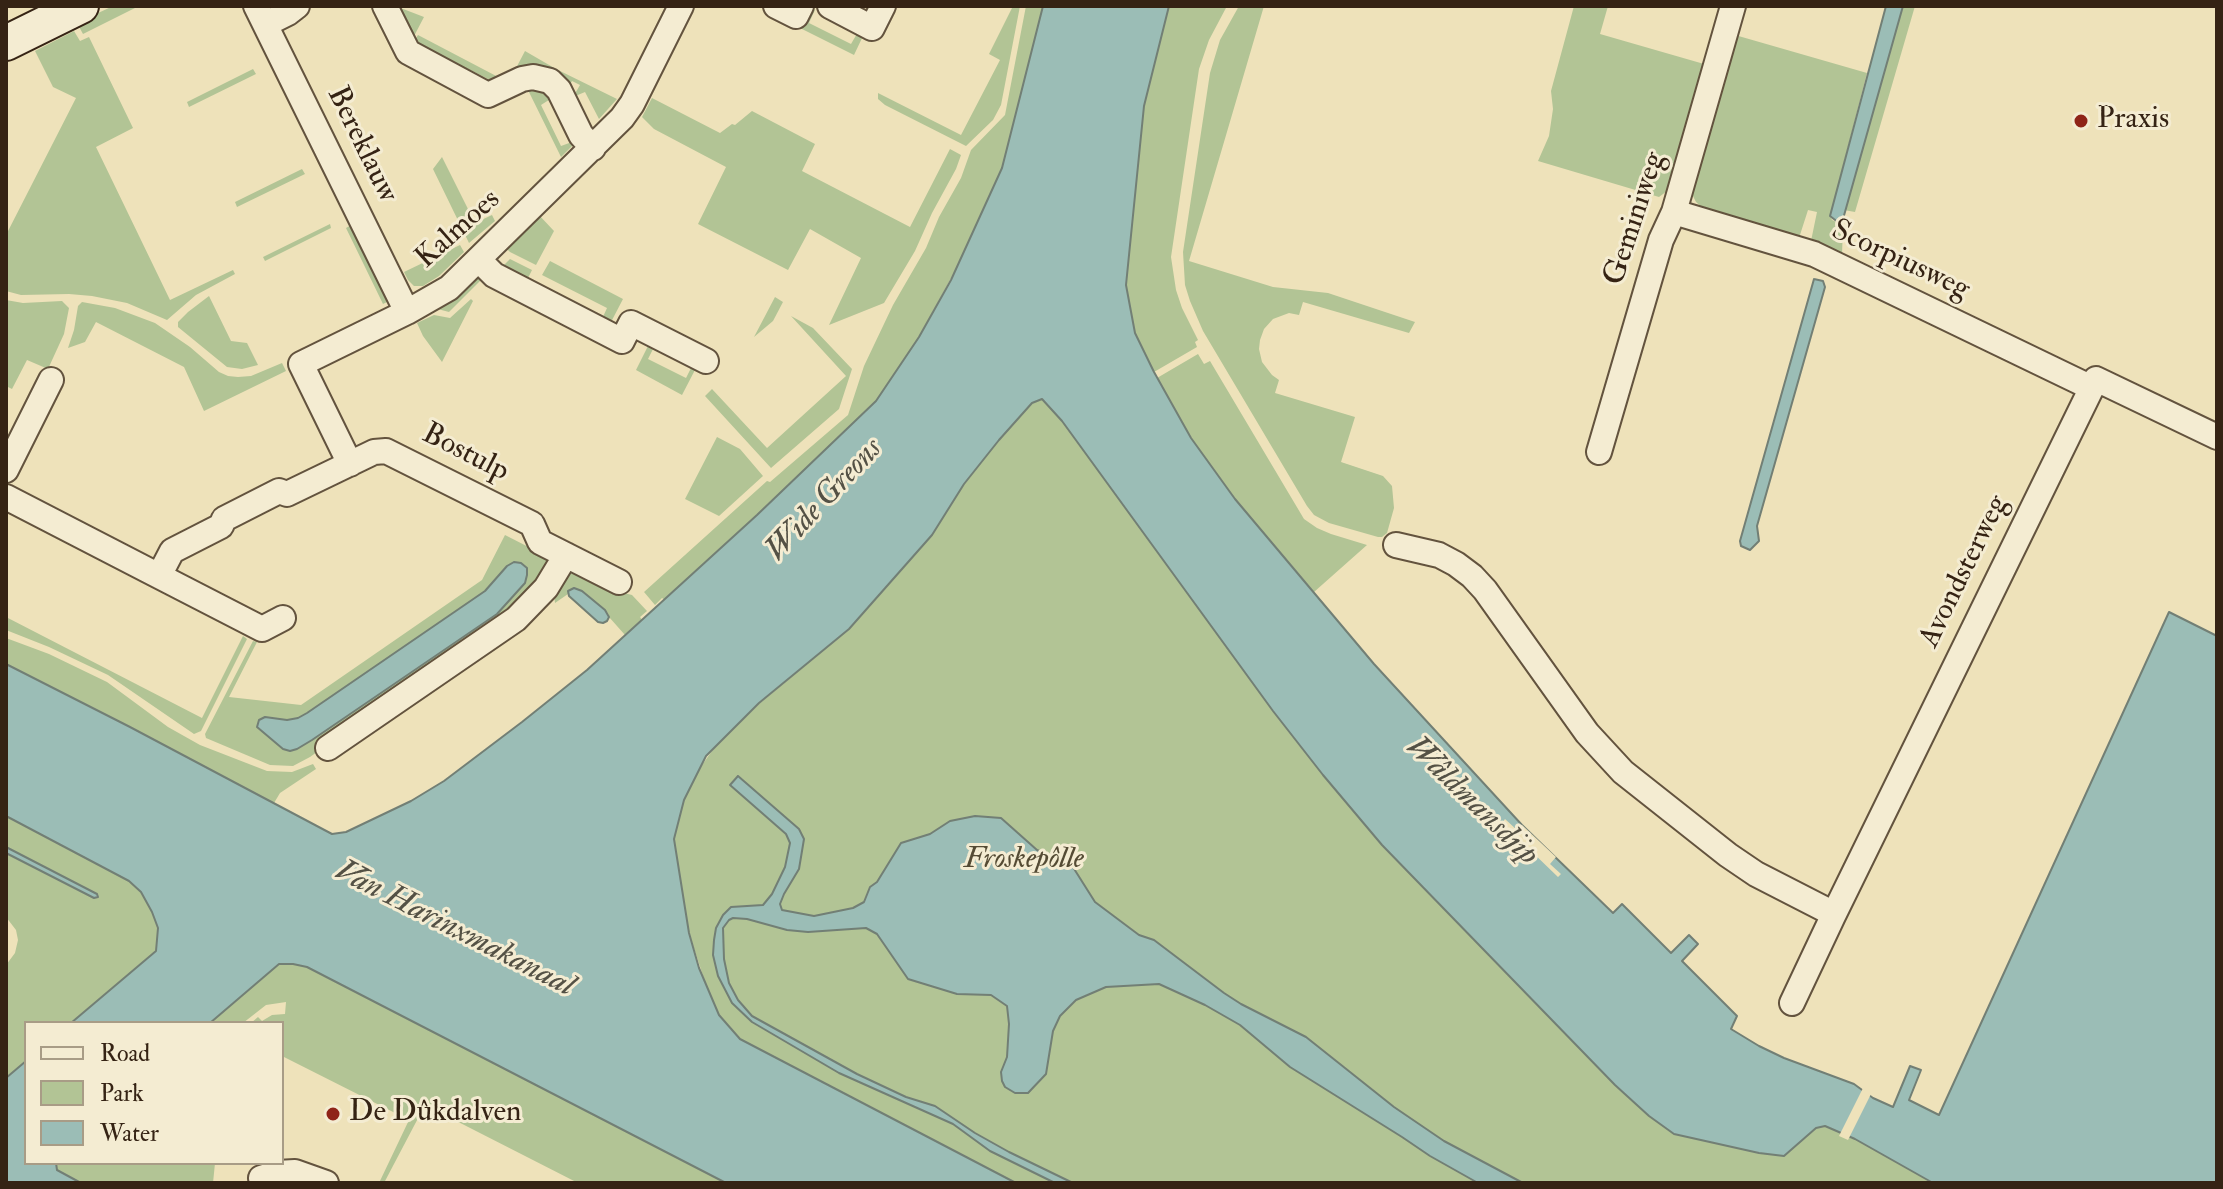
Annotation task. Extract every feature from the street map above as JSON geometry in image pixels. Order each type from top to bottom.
[{"type":"street","points":[[6,43],[81,6]]},
{"type":"street","points":[[261,15],[288,13],[297,6]]},
{"type":"street","points":[[385,6],[408,52],[488,95],[522,79],[533,77],[550,81],[559,90],[581,135],[593,148]]},
{"type":"street","name":"Kalmoes","points":[[350,464],[301,364],[442,293],[479,260],[622,118],[681,6]]},
{"type":"street","points":[[776,6],[796,16],[801,6]]},
{"type":"street","points":[[830,6],[872,28],[883,6]]},
{"type":"street","name":"Geminiweg","points":[[1599,452],[1661,240],[1674,212],[1733,6]]},
{"type":"street","name":"Bereklauw","points":[[261,15],[407,312]]},
{"type":"street","name":"Scorpiusweg","points":[[1674,212],[1814,254],[2092,388]]},
{"type":"street","points":[[479,260],[494,275],[622,341],[631,323],[706,361]]},
{"type":"street","points":[[2092,388],[2096,379],[2217,437]]},
{"type":"street","points":[[6,470],[51,380]]},
{"type":"street","name":"Avondsterweg","points":[[1792,1003],[2092,388]]},
{"type":"street","name":"Bostulp","points":[[159,576],[172,551],[221,526],[224,519],[279,491],[287,494],[380,451],[393,453],[532,524],[540,542],[619,582]]},
{"type":"street","points":[[6,497],[262,629],[283,618]]},
{"type":"street","points":[[1396,545],[1439,555],[1472,576],[1587,733],[1623,772],[1756,874],[1834,914]]},
{"type":"street","points":[[328,748],[516,619],[546,588],[566,555]]},
{"type":"street","points":[[261,1178],[295,1172],[326,1183]]},
{"type":"green space","points":[[113,6],[139,6],[83,34],[77,23]]},
{"type":"green space","points":[[1013,6],[1020,6],[1001,105],[993,120],[966,146],[878,99],[878,93],[961,135],[1000,60],[989,54]]},
{"type":"green space","points":[[1026,6],[1044,6],[1002,168],[963,256],[919,337],[876,401],[758,515],[665,600],[662,598],[655,605],[644,592],[767,481],[770,482],[848,415],[864,366],[961,178],[971,150],[1005,115]]},
{"type":"green space","points":[[1169,6],[1227,6],[1209,40],[1199,69],[1171,257],[1176,290],[1198,340],[1195,342],[1197,347],[1154,372],[1135,333],[1126,285],[1144,106]]},
{"type":"green space","points":[[1239,6],[1264,6],[1189,261],[1273,287],[1328,293],[1415,322],[1409,333],[1303,302],[1299,315],[1289,313],[1273,319],[1260,340],[1262,362],[1279,380],[1275,393],[1355,417],[1341,462],[1383,476],[1392,486],[1394,508],[1387,533],[1382,537],[1329,523],[1314,515],[1203,331],[1185,285],[1183,252],[1210,73],[1220,40]]},
{"type":"green space","points":[[1574,6],[1608,6],[1600,34],[1704,64],[1667,191],[1659,197],[1538,161],[1549,136],[1553,109],[1551,91]]},
{"type":"green space","points":[[1903,6],[1915,6],[1855,212],[1844,210]]},
{"type":"green space","points":[[398,7],[424,17],[412,40]]},
{"type":"green space","points":[[813,9],[809,23],[851,44],[858,32],[863,36],[854,55],[800,28]]},
{"type":"green space","points":[[74,31],[80,41],[89,37],[133,128],[96,147],[170,300],[233,270],[235,274],[196,295],[167,320],[127,303],[92,296],[21,295],[6,291],[6,235],[76,98],[53,87],[35,51]]},
{"type":"green space","points":[[418,35],[500,78],[488,79],[417,43],[414,41]]},
{"type":"green space","points":[[1735,35],[1867,73],[1830,216],[1843,225],[1842,255],[1811,241],[1817,212],[1808,210],[1799,238],[1705,210],[1693,196],[1692,188]]},
{"type":"green space","points":[[525,51],[617,99],[599,119],[585,92],[573,97],[580,85],[572,81],[568,88],[514,72]]},
{"type":"green space","points":[[253,69],[256,74],[189,107],[187,102]]},
{"type":"green space","points":[[540,87],[552,98],[541,105],[561,146],[575,143],[561,157],[527,88]]},
{"type":"green space","points":[[652,98],[720,133],[752,111],[815,144],[802,171],[910,227],[950,149],[961,155],[915,251],[884,303],[829,325],[861,258],[810,229],[788,270],[698,224],[726,167],[654,129],[642,117]]},
{"type":"green space","points":[[442,157],[475,223],[492,215],[495,221],[469,243],[433,169]]},
{"type":"green space","points":[[302,169],[305,174],[237,207],[235,202]]},
{"type":"green space","points":[[538,214],[554,231],[536,265],[505,247]]},
{"type":"green space","points":[[330,224],[331,228],[265,261],[263,257]]},
{"type":"green space","points":[[353,224],[391,300],[383,304],[346,228]]},
{"type":"green space","points":[[460,245],[464,252],[439,276],[423,286],[414,286],[408,280],[404,272]]},
{"type":"green space","points":[[510,259],[532,270],[526,282],[500,269]]},
{"type":"green space","points":[[550,261],[623,299],[610,324],[602,319],[607,308],[542,275]]},
{"type":"green space","points":[[476,275],[483,278],[449,312],[434,308]]},
{"type":"green space","points":[[209,296],[231,341],[247,343],[258,365],[242,369],[227,367],[178,327],[178,322],[188,312]]},
{"type":"green space","points":[[775,297],[783,302],[773,321],[754,337]]},
{"type":"green space","points":[[471,299],[473,301],[442,362],[417,323],[434,315],[450,318]]},
{"type":"green space","points":[[6,300],[23,303],[62,301],[69,308],[64,334],[48,369],[27,360],[12,389],[6,386]]},
{"type":"green space","points":[[82,302],[115,308],[155,323],[228,376],[251,376],[282,363],[286,371],[204,411],[184,367],[96,322],[85,342],[68,348],[78,306]]},
{"type":"green space","points":[[791,316],[813,328],[852,369],[839,409],[771,468],[705,396],[712,389],[767,448],[846,376]]},
{"type":"green space","points":[[649,344],[654,347],[648,359],[686,378],[692,366],[696,368],[682,395],[636,370]]},
{"type":"green space","points":[[1198,354],[1204,364],[1210,361],[1304,519],[1331,534],[1367,545],[1314,592],[1235,499],[1191,438],[1157,378]]},
{"type":"green space","name":"Froskepôlle","points":[[1042,399],[1062,421],[1323,775],[1382,845],[1615,1085],[1803,1137],[1825,1126],[1855,1139],[1933,1183],[1016,1183],[740,1039],[719,1015],[689,933],[674,839],[684,800],[697,772],[717,744],[760,703],[849,629],[932,535],[964,484],[999,440],[1032,403]]},
{"type":"green space","points":[[717,437],[740,449],[763,476],[719,516],[685,499]]},
{"type":"green space","points":[[505,535],[550,558],[530,600],[293,766],[270,765],[206,738],[205,734],[253,641],[257,642],[229,697],[301,705],[482,580]],"holes":[[[508,566],[497,614],[283,749],[265,717],[287,720],[307,713],[485,591]]]},
{"type":"green space","points":[[573,570],[623,595],[632,595],[647,611],[640,617],[642,620],[625,635],[608,613],[568,591],[555,603],[553,586],[564,572]]},
{"type":"green space","points":[[6,617],[202,718],[243,636],[247,639],[201,731],[194,734],[108,675],[6,630]]},
{"type":"green space","points":[[6,638],[49,654],[107,682],[168,727],[200,745],[267,771],[292,772],[313,764],[316,769],[280,793],[274,803],[6,664]]},
{"type":"green space","points":[[6,816],[129,881],[141,891],[158,928],[156,951],[73,1021],[24,1021],[24,1063],[6,1078],[6,965],[15,953],[18,940],[16,930],[6,917],[6,853],[94,898],[97,894],[6,847]]},
{"type":"green space","points":[[279,964],[307,967],[726,1183],[578,1183],[425,1105],[384,1183],[379,1183],[409,1120],[284,1057],[284,1021],[262,1021],[272,1015],[285,1014],[286,1002],[266,1005],[246,1021],[212,1021]]},
{"type":"green space","points":[[56,1165],[215,1165],[213,1183],[81,1183],[57,1170]]},
{"type":"water","points":[[1043,6],[1169,6],[1144,106],[1126,285],[1135,333],[1191,438],[1235,499],[1374,664],[1522,825],[1613,913],[1622,904],[1671,953],[1689,935],[1698,944],[1682,961],[1737,1016],[1731,1029],[1784,1058],[1854,1084],[1873,1098],[1893,1107],[1910,1066],[1921,1070],[1909,1100],[1939,1115],[2169,612],[2217,636],[2217,1183],[1933,1183],[1855,1139],[1825,1126],[1816,1128],[1784,1156],[1674,1134],[1615,1085],[1382,845],[1273,711],[1062,421],[1042,399],[1032,403],[999,440],[964,484],[932,535],[849,629],[759,703],[706,756],[684,800],[674,839],[689,933],[699,968],[719,1015],[740,1039],[1016,1183],[726,1183],[307,967],[293,964],[279,964],[212,1021],[73,1021],[156,951],[158,928],[141,892],[129,881],[6,816],[6,664],[332,834],[346,832],[411,801],[444,781],[587,670],[876,401],[919,337],[951,280],[1002,168]]},
{"type":"water","points":[[1886,6],[1903,6],[1843,219],[1839,223],[1830,216]]},
{"type":"water","points":[[1814,279],[1823,281],[1825,287],[1757,526],[1759,541],[1750,550],[1741,546],[1740,541]]},
{"type":"water","points":[[514,562],[527,568],[525,583],[497,614],[312,740],[290,751],[283,749],[257,727],[259,720],[265,717],[287,720],[307,713],[485,591]]},
{"type":"water","points":[[574,588],[605,610],[609,617],[607,621],[598,622],[569,596],[568,591]]},
{"type":"water","points":[[738,776],[799,829],[804,839],[799,869],[784,894],[780,904],[782,910],[814,916],[853,908],[864,902],[870,887],[877,882],[901,843],[930,834],[950,821],[975,816],[1001,818],[1037,850],[1071,864],[1095,902],[1139,935],[1154,940],[1241,1004],[1306,1037],[1394,1107],[1444,1141],[1523,1183],[1478,1183],[1290,1067],[1240,1025],[1159,984],[1106,987],[1076,1000],[1060,1016],[1053,1031],[1046,1074],[1028,1093],[1015,1093],[1005,1087],[1001,1072],[1007,1057],[1007,1006],[991,995],[957,994],[908,979],[877,934],[866,928],[808,932],[787,930],[747,919],[729,920],[723,928],[729,983],[752,1016],[857,1074],[906,1097],[935,1106],[1009,1152],[1073,1183],[1055,1183],[990,1151],[953,1124],[839,1073],[752,1022],[732,1003],[718,976],[713,955],[714,940],[723,915],[731,907],[763,905],[785,867],[790,843],[786,834],[730,785]]},
{"type":"water","points":[[6,847],[98,897],[94,898],[6,853]]},
{"type":"water","points":[[24,1063],[24,1165],[56,1165],[57,1170],[81,1183],[6,1183],[6,1078]]},
{"type":"pier","points":[[1505,819],[1517,830],[1522,825],[1556,857],[1550,864],[1561,874],[1558,877],[1502,823]]},
{"type":"pier","points":[[1864,1086],[1872,1092],[1848,1140],[1839,1136]]},
{"type":"place","name":"Praxis","points":[[2081,121]]},
{"type":"place","name":"De Dûkdalven","points":[[333,1114]]},
{"type":"water label","name":"Wide Greons","points":[[825,501]]},
{"type":"water label","name":"Wâldmansdjip","points":[[1471,802]]},
{"type":"water label","name":"Van Harinxmakanaal","points":[[454,930]]}]
